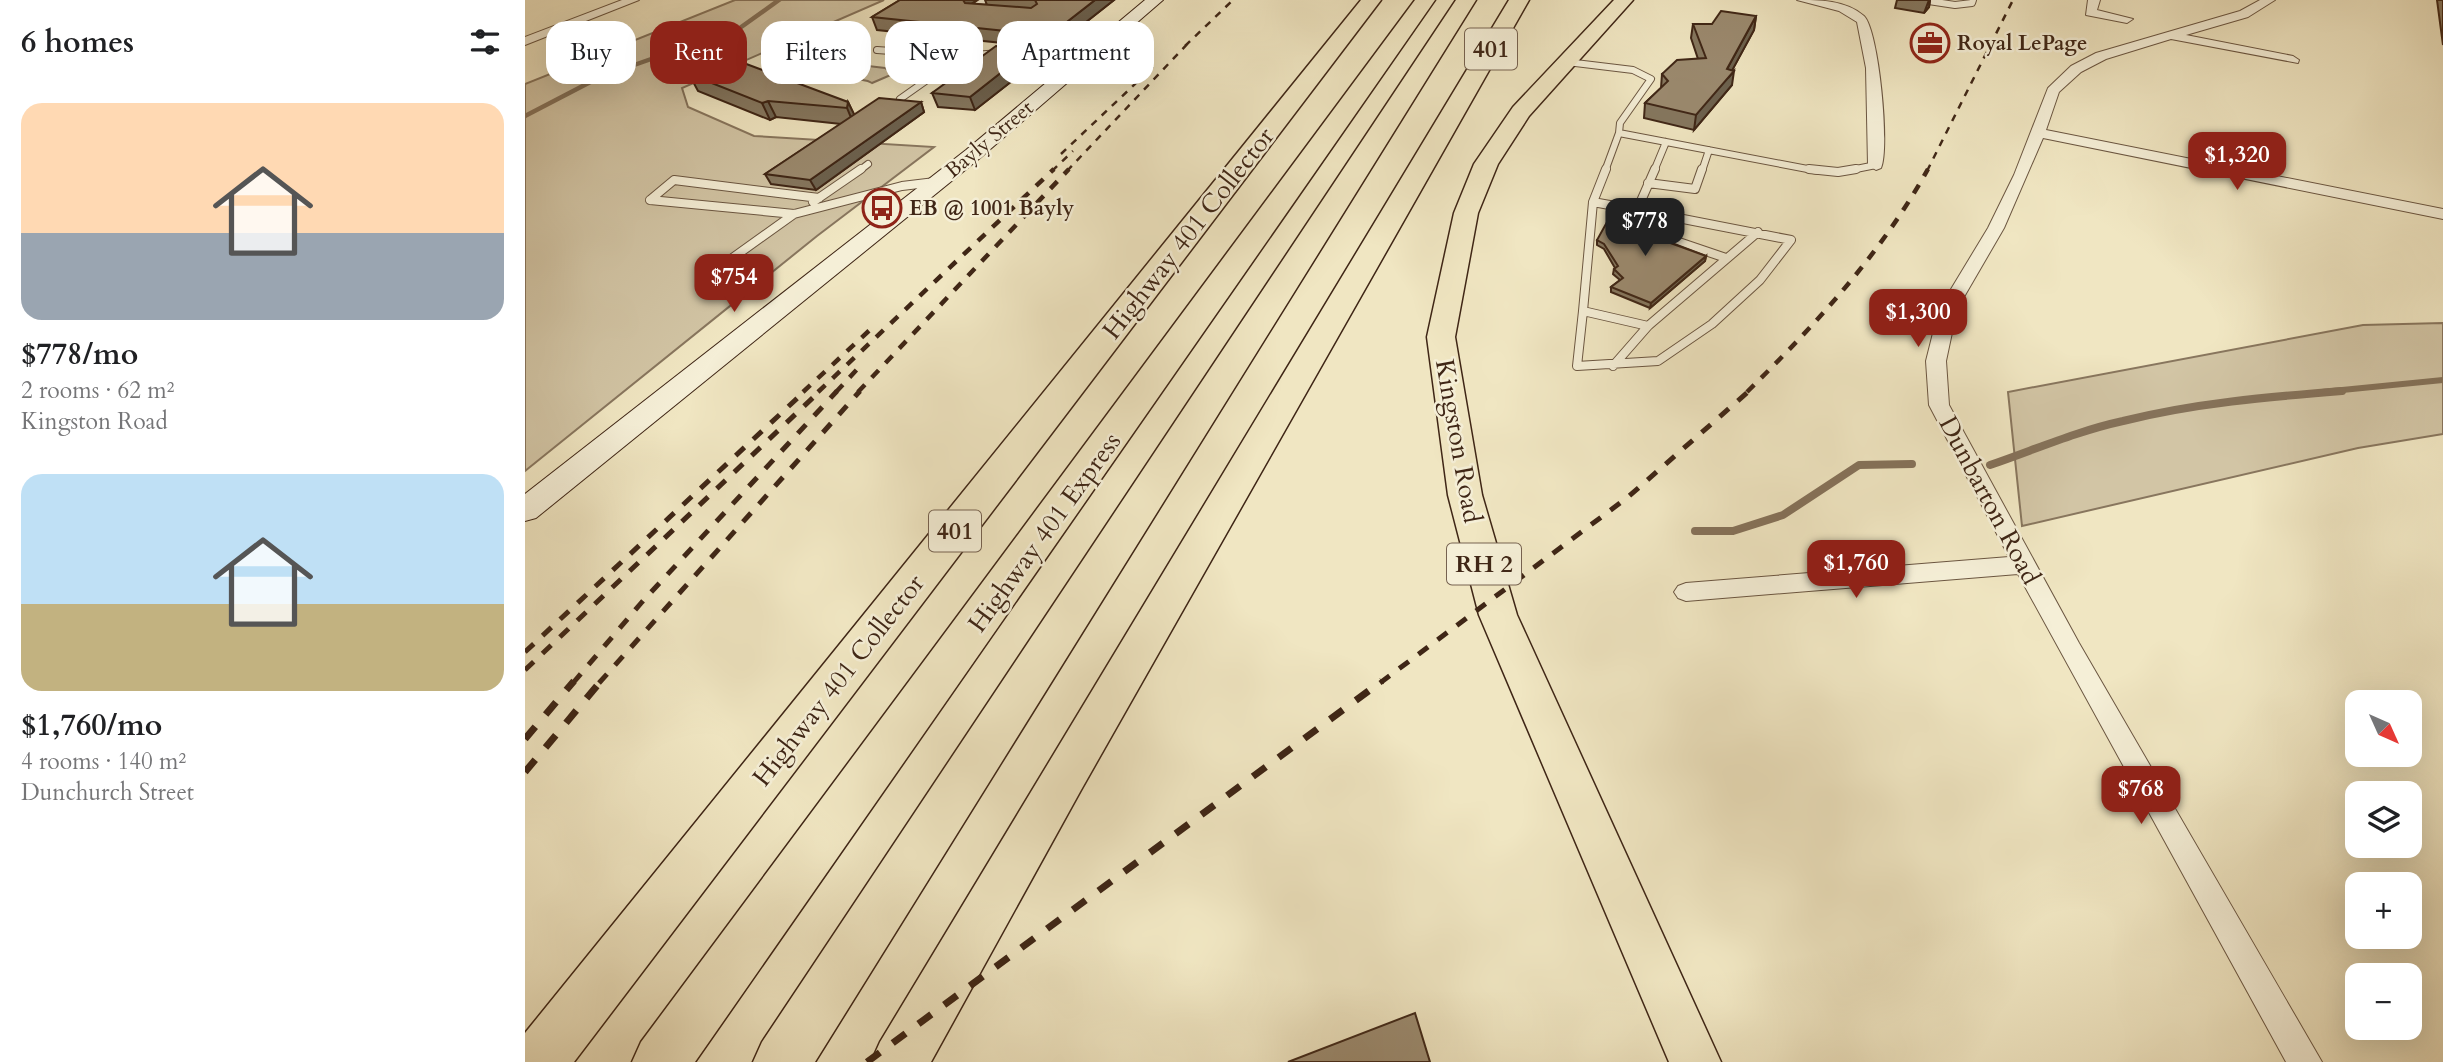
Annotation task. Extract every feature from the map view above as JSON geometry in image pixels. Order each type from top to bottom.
[{"type":"highway","name":"Highway 401 Collector","points":[[538,1062],[1371,0]]},
{"type":"highway","name":"Highway 401 Express","points":[[661,1062],[1425,0]]},
{"type":"highway","name":"401","points":[[782,1062],[1466,0]]},
{"type":"highway","name":"401","points":[[900,1062],[1064,775],[1519,0]]},
{"type":"main road","name":"Bayly Street","points":[[1131,21],[1156,0]]},
{"type":"main road","name":"Kingston Road","points":[[1624,0],[1521,113],[1486,164],[1466,213],[1441,337],[1465,495],[1498,614],[1695,1062]]},
{"type":"main road","name":"Bayly Street","points":[[525,510],[938,181],[1055,84]]},
{"type":"street","points":[[525,41],[633,0]]},
{"type":"street","points":[[2094,0],[2090,12],[2127,19]]},
{"type":"street","name":"Dunbarton Road","points":[[2269,0],[2243,14],[2119,49],[2076,69],[2053,91],[2039,134],[1996,228],[1948,309],[1936,361],[1939,405],[2024,565],[2305,1062]]},
{"type":"street","points":[[1813,1],[1851,11],[1864,23],[1872,69],[1875,165]]},
{"type":"street","points":[[2169,35],[2293,60]]},
{"type":"street","points":[[2039,134],[2443,214]]},
{"type":"street","points":[[1686,592],[2024,565]]},
{"type":"lane","points":[[983,11],[970,10],[985,0]]},
{"type":"lane","points":[[1922,0],[1962,6],[1973,0]]},
{"type":"lane","points":[[877,50],[885,51]]},
{"type":"lane","points":[[1567,62],[1633,70],[1651,79],[1620,123],[1619,133],[1593,202],[1577,366],[1613,366],[1658,361],[1712,324],[1760,280],[1791,240],[1593,202]]},
{"type":"lane","points":[[900,99],[921,84]]},
{"type":"lane","points":[[1619,133],[1821,171],[1838,172],[1875,165]]},
{"type":"lane","points":[[1637,210],[1666,142]]},
{"type":"lane","points":[[1648,183],[1695,189],[1709,149]]},
{"type":"lane","points":[[731,259],[867,164]]},
{"type":"lane","points":[[819,198],[674,180],[650,200],[794,214],[902,186],[938,181]]},
{"type":"lane","points":[[1675,217],[1670,239],[1727,258]]},
{"type":"lane","points":[[1613,366],[1648,326],[1758,232]]},
{"type":"lane","points":[[1583,311],[1648,326]]},
{"type":"shaded area","points":[[735,0],[884,0],[836,21],[761,21],[761,54],[747,60],[747,21],[682,21]]},
{"type":"shaded area","points":[[650,34],[650,84],[691,84],[682,88],[688,107],[754,136],[934,147],[817,236],[525,471],[525,84],[546,76],[546,84],[636,84],[636,40]]},
{"type":"shaded area","points":[[871,66],[885,68],[885,77],[872,83]]},
{"type":"shaded area","points":[[2443,323],[2443,434],[2358,448],[2022,526],[2008,392],[2363,325]]},
{"type":"building","points":[[900,0],[963,0],[965,3],[1031,8],[1037,4],[1035,0],[1095,0],[1068,21],[997,21],[997,30],[983,29],[983,21],[910,21],[872,17]]},
{"type":"building","points":[[1721,11],[1756,16],[1727,69],[1734,71],[1696,115],[1645,103],[1668,81],[1662,74],[1677,60],[1706,58],[1693,24],[1712,24]]},
{"type":"building","points":[[997,46],[997,76],[970,97],[932,93],[944,84],[983,84],[983,56]]},
{"type":"building","points":[[747,64],[761,69],[761,84],[800,84],[848,102],[847,108],[768,101],[762,103],[714,84],[747,84]]},
{"type":"building","points":[[879,98],[921,102],[810,180],[765,174]]},
{"type":"building","points":[[1624,215],[1659,222],[1651,236],[1706,256],[1651,303],[1611,287],[1623,278],[1614,269],[1618,266],[1604,244],[1597,240],[1607,222],[1612,223],[1615,217]]},
{"type":"building","points":[[1415,1013],[1430,1062],[1288,1062]]},
{"type":"waterway","points":[[525,116],[600,77],[691,45],[730,35],[779,0]]},
{"type":"waterway","points":[[2322,392],[2443,380]]},
{"type":"waterway","points":[[1990,465],[2089,430],[2150,415],[2232,402],[2342,391]]},
{"type":"waterway","points":[[1695,531],[1733,531],[1783,515],[1859,465],[1912,464]]},
{"type":"railway","points":[[1189,42],[1233,0]]},
{"type":"railway","points":[[1927,171],[2013,0]]},
{"type":"railway","points":[[1189,42],[1192,39]]},
{"type":"railway","points":[[1067,171],[1189,42]]},
{"type":"railway","points":[[1185,46],[1189,42]]},
{"type":"railway","points":[[1061,154],[1135,84]]},
{"type":"railway","points":[[1052,171],[1073,151]]},
{"type":"railway","points":[[818,392],[1054,169]]},
{"type":"railway","points":[[858,392],[1069,169]]},
{"type":"railway","points":[[1747,392],[1846,287],[1890,230],[1928,169]]},
{"type":"railway","points":[[803,392],[873,327]]},
{"type":"railway","points":[[836,392],[862,364]]},
{"type":"railway","points":[[525,652],[805,391]]},
{"type":"railway","points":[[525,670],[820,391]]},
{"type":"railway","points":[[573,683],[642,602],[837,391]]},
{"type":"railway","points":[[599,683],[860,391]]},
{"type":"railway","points":[[1380,683],[1628,497],[1749,391]]},
{"type":"railway","points":[[525,739],[574,681]]},
{"type":"railway","points":[[525,772],[601,681]]},
{"type":"railway","points":[[867,1062],[1382,681]]},
{"type":"place","name":"Royal LePage","points":[[1930,43]]},
{"type":"place","name":"EB @ 1001 Bayly","points":[[882,208]]}]
